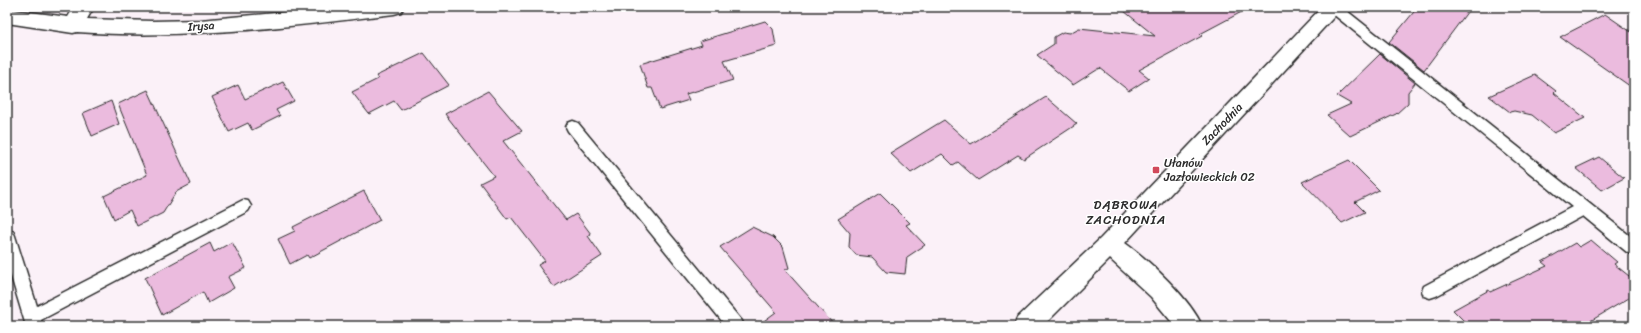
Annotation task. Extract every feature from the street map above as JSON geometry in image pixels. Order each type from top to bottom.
[{"type":"street","points":[[73,26],[84,7]]},
{"type":"street","name":"Irysa","points":[[7,16],[73,26],[171,28],[306,18],[394,7]]},
{"type":"street","name":"Zachodnia","points":[[1026,326],[1109,245],[1333,7]]},
{"type":"street","points":[[1109,245],[1126,258],[1160,289],[1190,326]]},
{"type":"lane","points":[[1333,7],[1634,248]]},
{"type":"lane","points":[[573,127],[736,326]]},
{"type":"lane","points":[[7,236],[33,322],[243,206]]},
{"type":"lane","points":[[1430,291],[1585,208]]},
{"type":"building","points":[[1119,7],[1251,7],[1200,34],[1202,36],[1139,70],[1149,78],[1129,91],[1100,68],[1073,85],[1037,55],[1054,44],[1054,37],[1063,32],[1070,33],[1079,28],[1155,36]]},
{"type":"building","points":[[1418,7],[1471,7],[1424,70],[1389,42]]},
{"type":"building","points":[[1605,14],[1634,34],[1634,89],[1560,37]]},
{"type":"building","points":[[765,21],[773,29],[776,46],[724,61],[733,80],[686,94],[689,100],[660,109],[652,88],[648,88],[640,64],[702,45],[700,41]]},
{"type":"building","points":[[424,53],[449,85],[401,110],[394,101],[369,114],[352,92],[378,79],[376,76]]},
{"type":"building","points":[[1380,54],[1415,83],[1408,92],[1408,103],[1396,114],[1350,136],[1327,115],[1351,104],[1337,96]]},
{"type":"building","points":[[1535,75],[1556,91],[1554,93],[1585,118],[1554,133],[1532,115],[1514,111],[1510,112],[1489,96]]},
{"type":"building","points":[[283,82],[294,101],[276,110],[280,116],[252,130],[248,123],[229,132],[212,97],[238,85],[245,99]]},
{"type":"building","points":[[148,90],[191,184],[176,192],[163,213],[137,226],[130,210],[114,219],[104,196],[147,175],[118,104]]},
{"type":"building","points":[[488,91],[522,131],[503,141],[566,220],[576,214],[591,234],[588,236],[602,256],[554,287],[538,265],[545,261],[511,217],[507,219],[480,183],[494,176],[445,114]]},
{"type":"building","points":[[1046,97],[1077,124],[1024,159],[1018,155],[978,180],[958,162],[953,165],[942,154],[911,173],[890,153],[944,120],[971,144]]},
{"type":"building","points":[[111,101],[119,124],[92,136],[83,113]]},
{"type":"building","points":[[1599,157],[1624,178],[1602,190],[1576,168]]},
{"type":"building","points":[[1349,160],[1379,190],[1355,202],[1365,212],[1342,223],[1302,182]]},
{"type":"building","points":[[364,191],[380,220],[309,258],[307,255],[290,264],[278,239],[295,231],[293,227]]},
{"type":"building","points":[[880,193],[910,223],[906,225],[925,245],[907,257],[905,274],[886,272],[872,257],[856,255],[849,247],[850,233],[838,219]]},
{"type":"building","points":[[752,227],[773,237],[783,247],[789,268],[785,270],[835,326],[757,326],[776,312],[720,247]]},
{"type":"building","points":[[1591,240],[1617,262],[1614,264],[1634,280],[1634,295],[1582,326],[1469,326],[1453,310],[1489,290],[1490,292],[1547,266],[1542,262],[1575,243],[1579,247]]},
{"type":"building","points":[[232,242],[246,268],[228,277],[234,288],[208,303],[203,292],[162,315],[145,278],[210,243],[214,252]]},
{"type":"place","name":"Ułanów Jazłowieckich 02","points":[[1156,170]]},
{"type":"district","name":"DĄBROWA ZACHODNIA","points":[[1126,212]]}]
